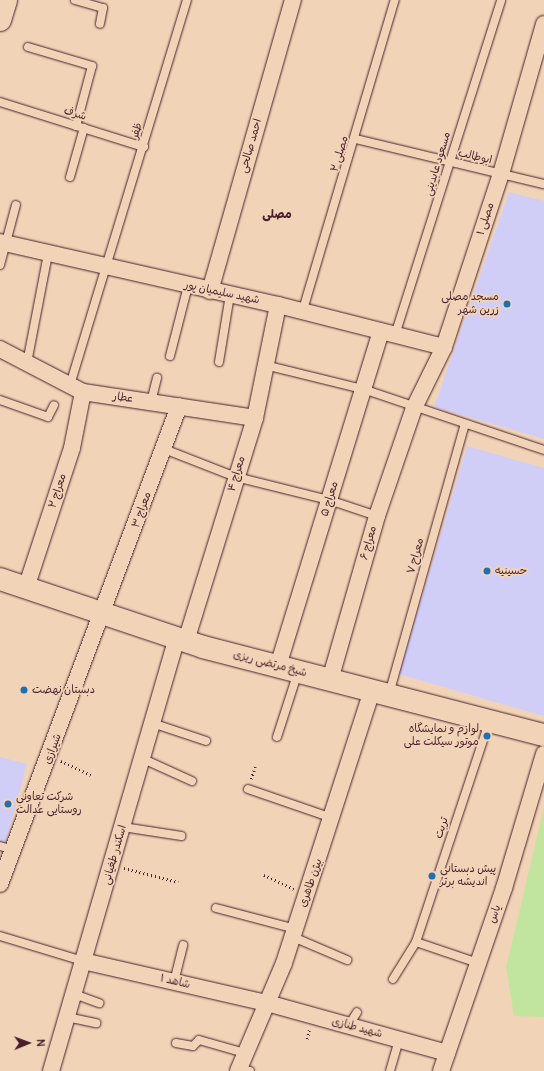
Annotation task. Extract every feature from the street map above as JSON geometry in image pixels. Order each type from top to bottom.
[{"type":"street","points":[[0,20],[6,0]]},
{"type":"street","name":"احمد صالحی","points":[[210,292],[293,0]]},
{"type":"street","name":"مصلی ۱","points":[[414,408],[444,347],[501,174],[544,24]]},
{"type":"street","name":"شهید سلیمیان پور","points":[[3,243],[210,292],[278,305],[302,313],[444,347]]},
{"type":"street","name":"معراج ۴","points":[[181,640],[255,418],[278,305]]},
{"type":"street","name":"معراج ۵","points":[[288,669],[329,500],[363,390],[388,333]]},
{"type":"street","name":"عطار","points":[[0,350],[77,389],[255,418]]},
{"type":"street","name":"معراج ۲","points":[[26,588],[72,448],[77,389]]},
{"type":"street","name":"معراج ۳","points":[[104,613],[179,406]]},
{"type":"street","name":"معراج ۶","points":[[330,680],[376,516],[414,408]]},
{"type":"street","name":"شیخ مرتضی ریزی","points":[[0,579],[181,640],[544,735]]},
{"type":"street","name":"شیرازی","points":[[0,884],[7,848],[50,756],[104,613]]},
{"type":"street","name":"اسکندر طغیانی","points":[[51,1071],[123,827],[141,758],[181,640]]},
{"type":"street","name":"بیژن طاهری","points":[[242,1070],[245,1053],[268,1003],[294,933],[333,818],[380,693]]},
{"type":"street","name":"یاس","points":[[441,1071],[478,963],[544,754]]},
{"type":"street","name":"شاهد ۱","points":[[84,961],[268,1003]]},
{"type":"street","name":"شهید طنازی","points":[[268,1003],[353,1019],[399,1039],[447,1052]]},
{"type":"lane","points":[[75,0],[103,8],[100,24]]},
{"type":"lane","name":"ظفر","points":[[77,389],[106,267],[144,146],[187,0]]},
{"type":"lane","name":"مصلی ۲","points":[[302,313],[356,139],[395,0]]},
{"type":"lane","name":"مسعود عابدینی","points":[[388,333],[450,163],[501,0]]},
{"type":"lane","points":[[28,47],[92,66],[76,126]]},
{"type":"lane","name":"شرف","points":[[0,102],[144,146]]},
{"type":"lane","points":[[70,177],[84,128]]},
{"type":"lane","name":"ابوطالب","points":[[356,139],[450,163],[544,184]]},
{"type":"lane","points":[[0,265],[3,243],[16,205]]},
{"type":"lane","points":[[27,363],[48,254]]},
{"type":"lane","points":[[170,356],[188,286]]},
{"type":"lane","points":[[219,362],[230,295]]},
{"type":"lane","points":[[265,365],[363,390],[544,450]]},
{"type":"lane","points":[[151,402],[157,378]]},
{"type":"lane","points":[[0,400],[48,417],[54,405]]},
{"type":"lane","name":"معراح ۷","points":[[380,693],[465,424]]},
{"type":"lane","points":[[164,449],[236,477],[329,500],[376,516]]},
{"type":"lane","points":[[277,737],[288,669]]},
{"type":"lane","name":"تربت","points":[[394,980],[416,942],[489,721]]},
{"type":"lane","points":[[152,723],[206,741]]},
{"type":"lane","points":[[141,758],[192,780]]},
{"type":"lane","points":[[248,790],[333,818]]},
{"type":"lane","points":[[123,827],[181,836]]},
{"type":"lane","points":[[216,908],[294,933],[347,960]]},
{"type":"lane","points":[[0,936],[84,961]]},
{"type":"lane","points":[[416,942],[478,963]]},
{"type":"lane","points":[[174,982],[183,945]]},
{"type":"lane","points":[[74,994],[99,1003]]},
{"type":"lane","points":[[67,1018],[96,1023]]},
{"type":"lane","points":[[390,1071],[399,1039]]},
{"type":"lane","points":[[176,1043],[193,1046],[199,1040],[245,1053]]},
{"type":"path","points":[[50,756],[91,775]]},
{"type":"path","points":[[112,864],[178,882]]},
{"type":"path","points":[[264,875],[307,895]]},
{"type":"green space","points":[[544,808],[544,1017],[514,1016],[506,967]]},
{"type":"building","name":"مسجد مصلی زرین شهر","points":[[509,192],[544,201],[544,439],[434,407]]},
{"type":"building","name":"حسینیه","points":[[467,446],[544,468],[544,716],[399,674]]},
{"type":"building","name":"شرکت تعاونی روستایی عدالت","points":[[0,757],[27,764],[5,845],[0,844]]},
{"type":"place","name":"مسجد مصلی زرین شهر","points":[[507,304]]},
{"type":"place","name":"حسینیه","points":[[487,571]]},
{"type":"place","name":"دبستان نهضت","points":[[24,690]]},
{"type":"place","name":"لوازم و نمایشگاه موتور سیکلت علی","points":[[487,736]]},
{"type":"place","name":"شرکت تعاونی روستایی عدالت","points":[[8,804]]},
{"type":"place","name":"پیش دبستانی اندیشه برتر","points":[[432,876]]},
{"type":"district","name":"مصلی","points":[[277,215]]}]
